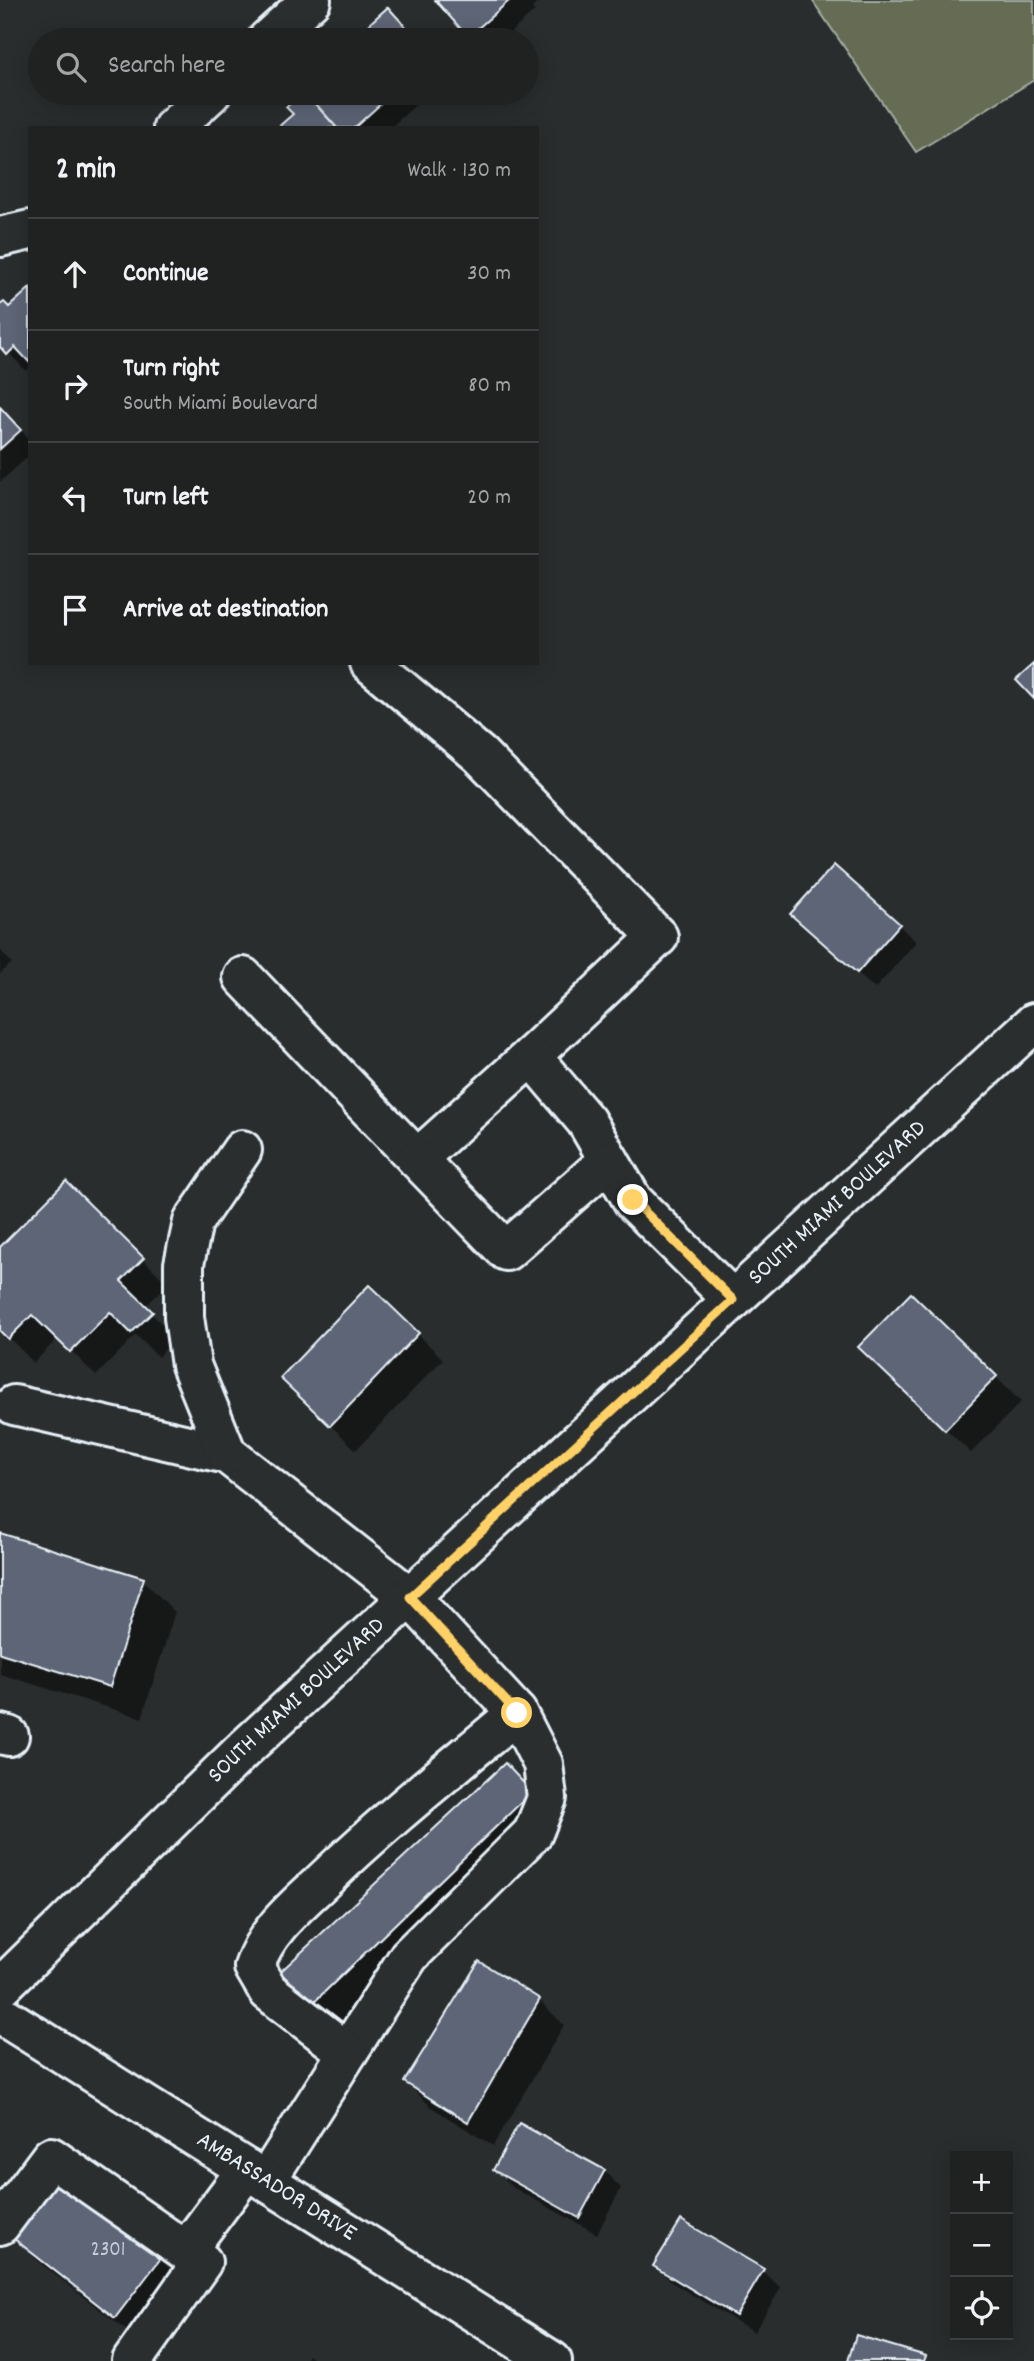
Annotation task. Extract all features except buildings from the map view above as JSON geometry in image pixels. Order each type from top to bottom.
[{"type":"main road","points":[[280,28],[311,0]]},
{"type":"main road","points":[[175,126],[198,105]]},
{"type":"main road","points":[[0,237],[28,230]]},
{"type":"main road","points":[[372,665],[480,755],[658,937],[417,1159]]},
{"type":"main road","points":[[243,977],[506,1251],[609,1160]]},
{"type":"main road","name":"SOUTH MIAMI BOULEVARD","points":[[0,1988],[244,1749],[1034,1023]]},
{"type":"main road","points":[[531,1056],[586,1121],[633,1200],[733,1300]]},
{"type":"main road","points":[[227,1454],[191,1365],[184,1317],[184,1264],[193,1222],[242,1150]]},
{"type":"main road","points":[[14,1405],[227,1454],[410,1597],[517,1713],[543,1764],[547,1798],[533,1833],[409,1956],[347,2052],[256,2175],[186,2252]]},
{"type":"main road","points":[[347,2052],[268,1991],[254,1967],[260,1948],[280,1922],[370,1836],[517,1713]]},
{"type":"main road","name":"AMBASSADOR DRIVE","points":[[0,2014],[552,2361]]},
{"type":"main road","points":[[0,2225],[51,2157],[202,2262],[132,2361]]},
{"type":"green space","points":[[812,0],[1034,0],[1034,80],[916,152]]},
{"type":"route","points":[[517,1713],[410,1597],[733,1300],[633,1200]]}]
